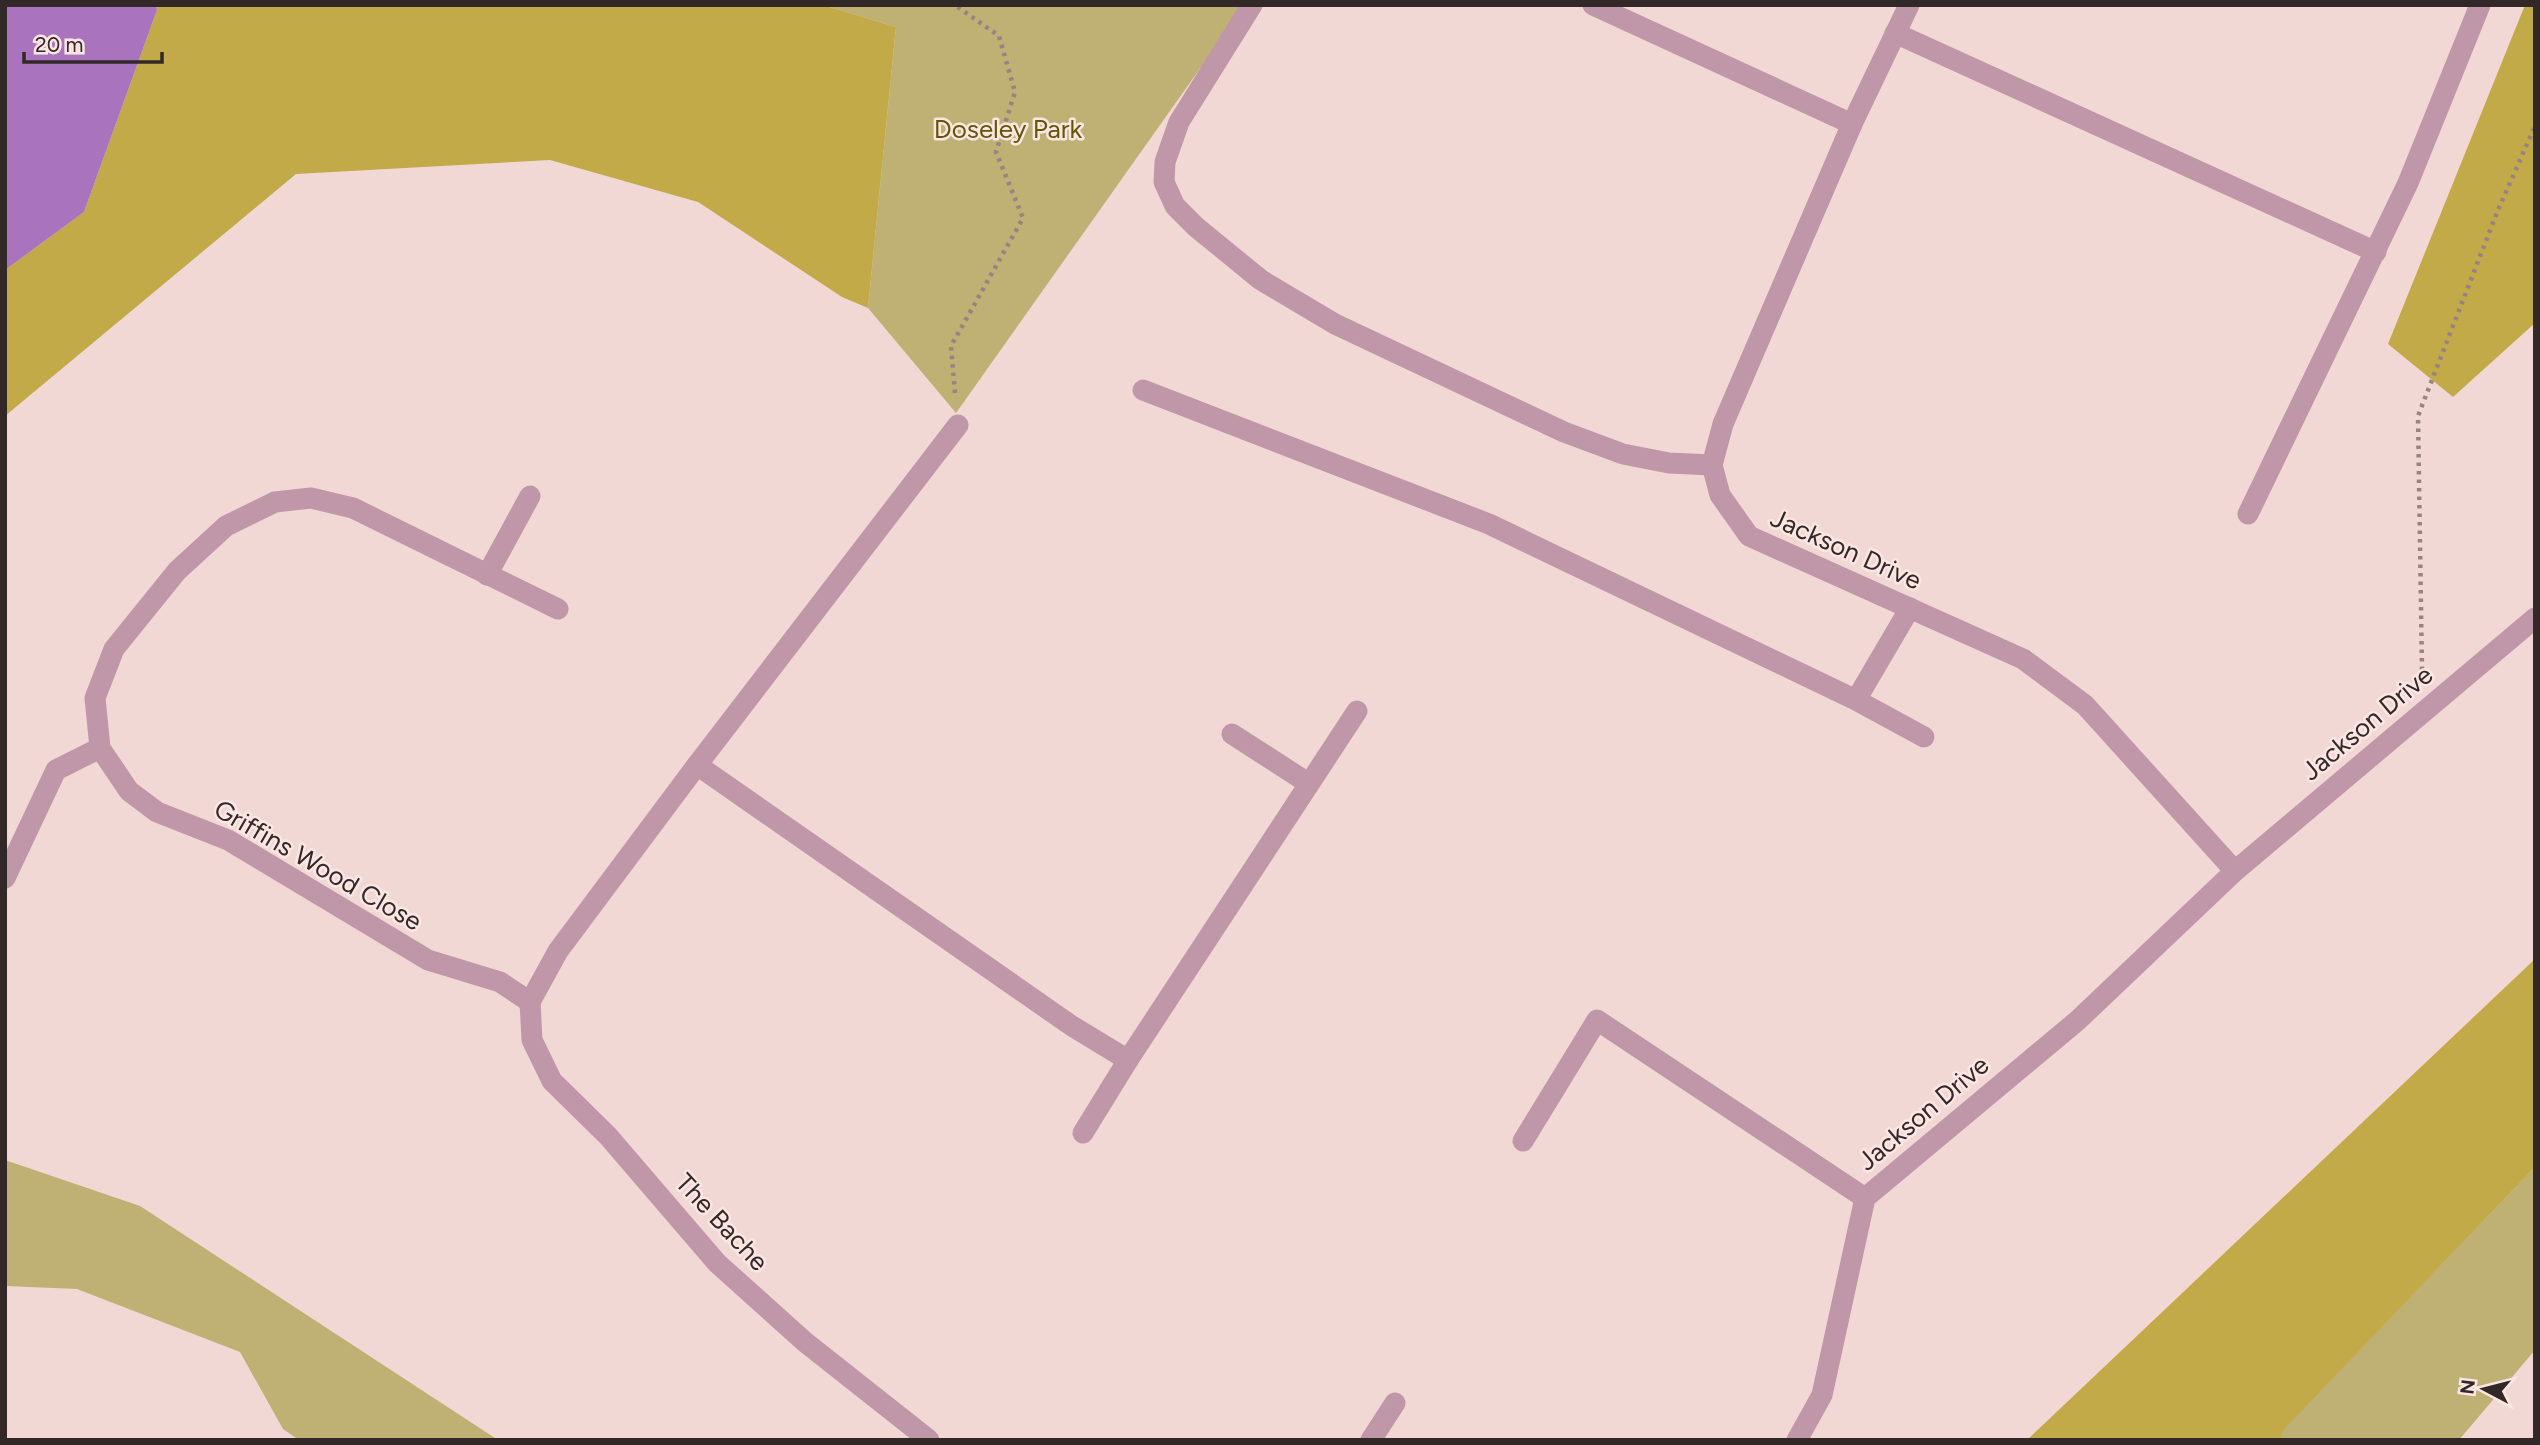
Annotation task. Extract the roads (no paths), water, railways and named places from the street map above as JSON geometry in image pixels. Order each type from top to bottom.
[{"type":"street","points":[[1252,5],[1179,122],[1165,162],[1164,182],[1175,205],[1196,227],[1261,280],[1335,324],[1564,432],[1623,454],[1669,463],[1712,465],[1723,424],[1755,344],[1852,124],[1909,5]]},
{"type":"street","points":[[1593,5],[1852,124]]},
{"type":"street","points":[[2248,514],[2408,183],[2480,5]]},
{"type":"street","points":[[1895,33],[2376,252]]},
{"type":"street","points":[[1143,390],[1489,524],[1856,700],[1924,737]]},
{"type":"street","points":[[530,1002],[558,951],[958,425]]},
{"type":"street","name":"Jackson Drive","points":[[1712,465],[1720,495],[1749,536],[2023,659],[2085,705],[2235,871]]},
{"type":"street","points":[[487,575],[530,496]]},
{"type":"street","name":"Griffins Wood Close","points":[[530,1002],[500,982],[428,960],[228,840],[157,812],[130,791],[100,748],[95,698],[114,649],[177,571],[226,526],[275,502],[311,498],[353,508],[558,610]]},
{"type":"street","points":[[1856,700],[1909,608]]},
{"type":"street","name":"Jackson Drive","points":[[1797,1440],[1822,1395],[1865,1198],[2077,1021],[2235,871],[2535,618]]},
{"type":"street","points":[[1083,1133],[1357,711]]},
{"type":"street","points":[[1232,734],[1308,783]]},
{"type":"street","points":[[5,878],[56,770],[100,748]]},
{"type":"street","points":[[697,765],[1072,1026],[1128,1060]]},
{"type":"street","name":"The Bache","points":[[530,1002],[532,1040],[552,1081],[608,1136],[717,1263],[805,1342],[929,1440]]},
{"type":"street","points":[[1523,1141],[1597,1020],[1865,1198]]},
{"type":"street","points":[[1371,1440],[1395,1403]]},
{"type":"park label","name":"Doseley Park","points":[[1008,129]]}]
